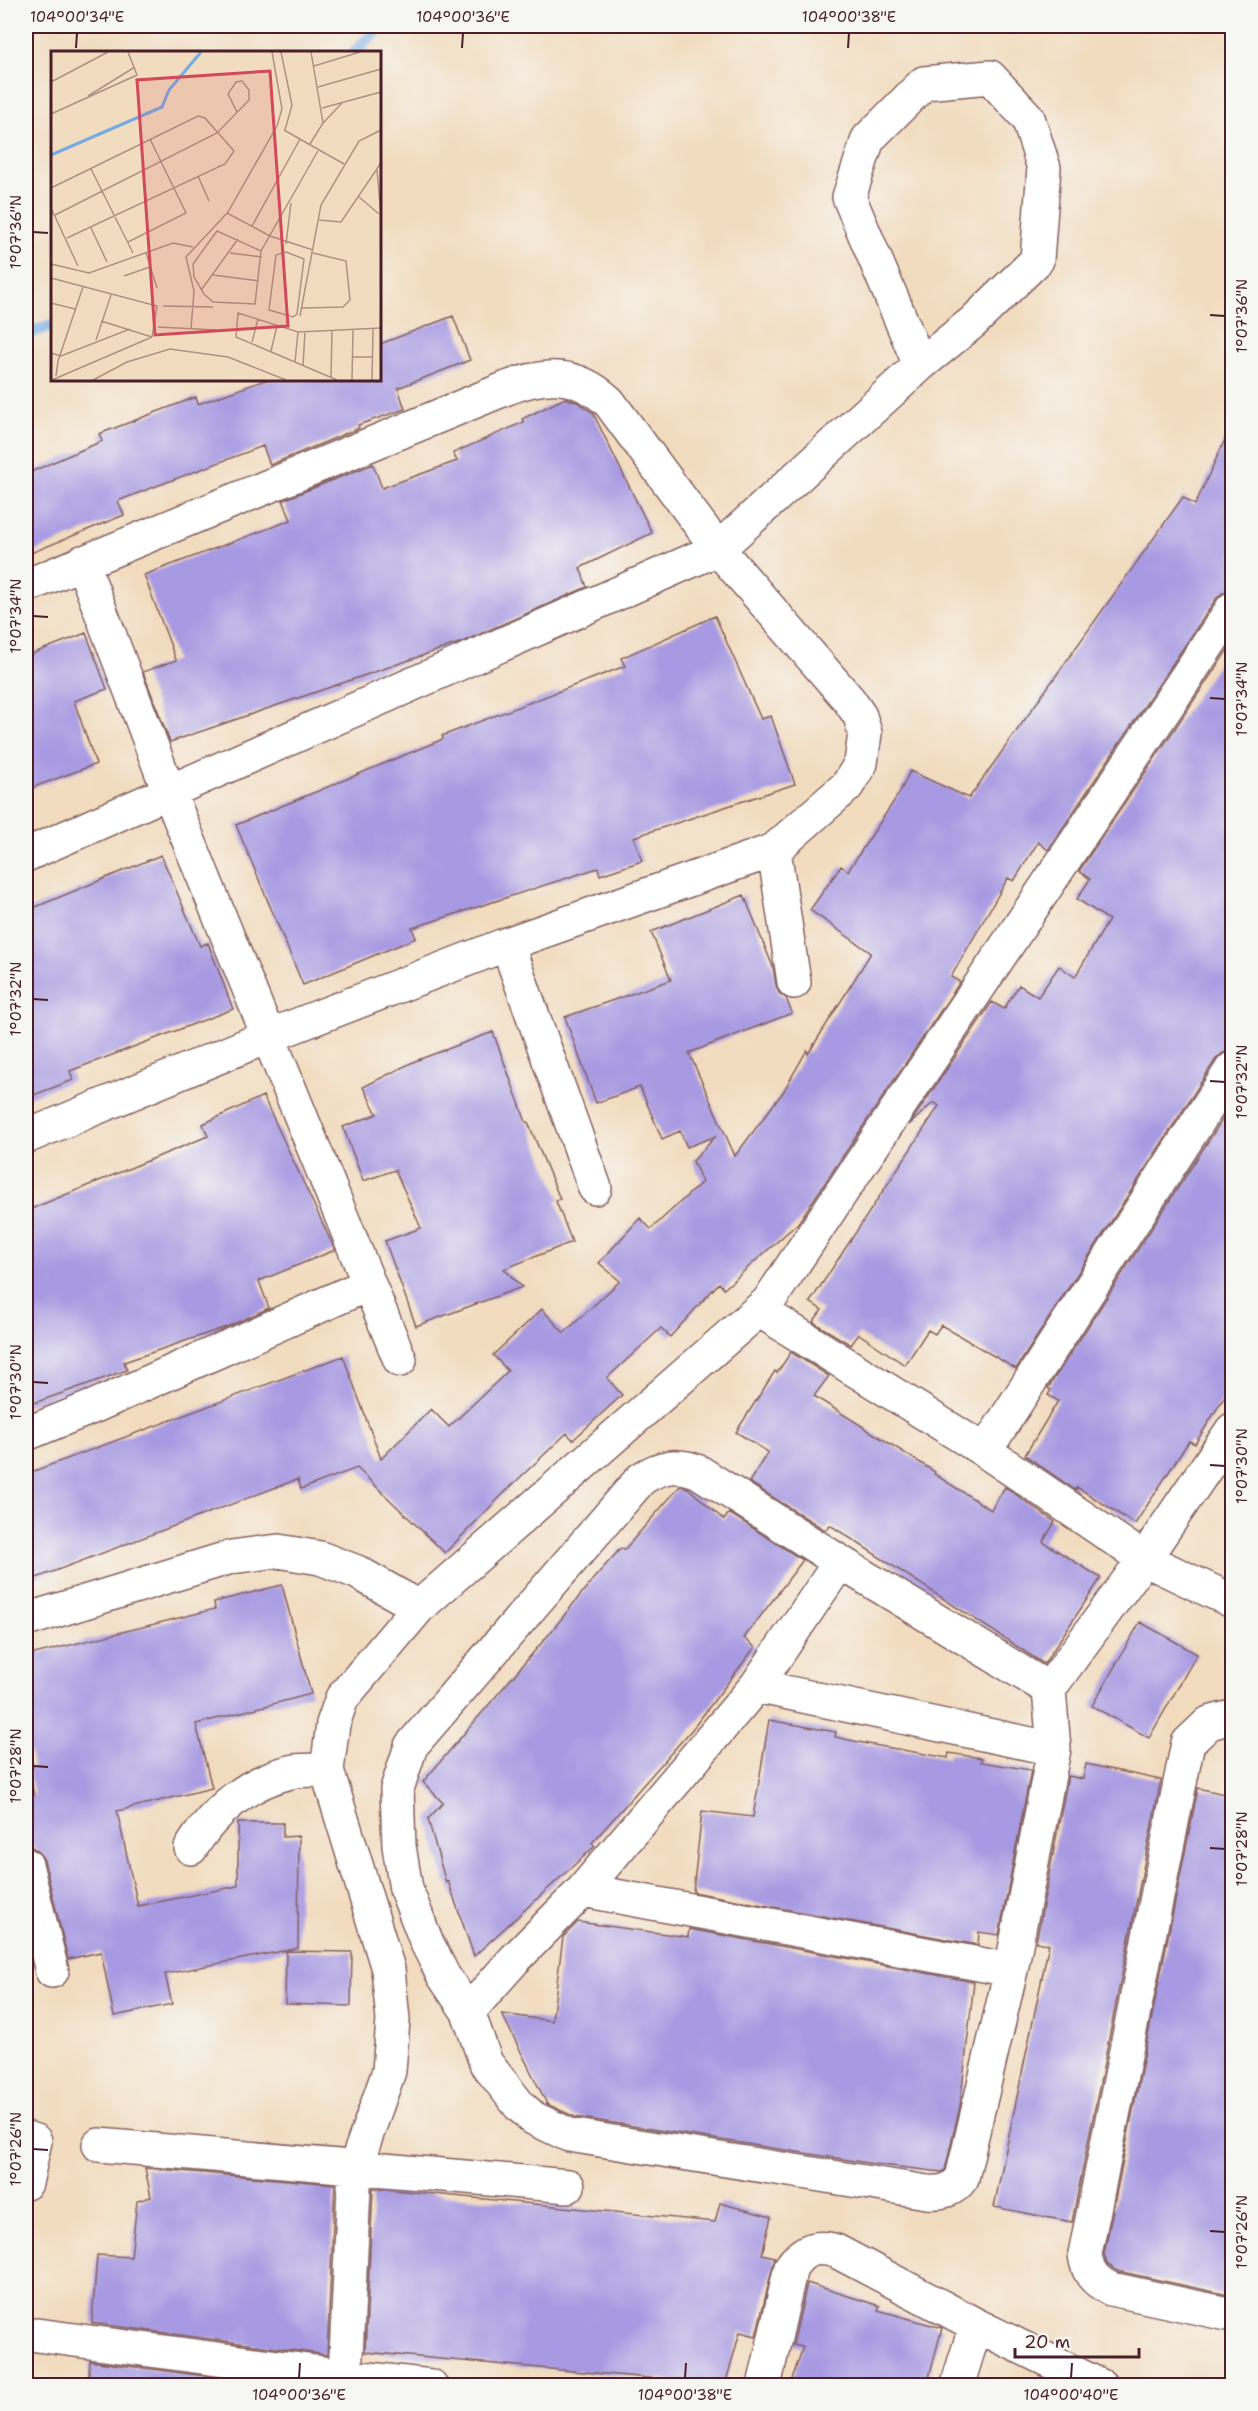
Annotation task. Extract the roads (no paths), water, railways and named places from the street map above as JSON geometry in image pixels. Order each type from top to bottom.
[{"type":"street","points":[[26,855],[718,549],[920,365],[973,322],[1037,260],[1044,168],[1028,118],[990,77],[924,83],[868,139],[849,197],[920,365]]},
{"type":"street","points":[[26,586],[507,388],[545,377],[567,378],[585,384],[609,402],[718,549],[849,700],[860,716],[865,733],[861,763],[847,786],[774,850],[507,944],[269,1036],[26,1137]]},
{"type":"street","points":[[82,562],[170,792],[400,1360]]},
{"type":"street","points":[[345,2376],[355,2168],[389,2071],[393,2020],[388,1969],[327,1770],[333,1724],[342,1698],[420,1607],[759,1310],[775,1292],[1233,609]]},
{"type":"street","points":[[774,850],[794,982]]},
{"type":"street","points":[[507,944],[595,1188]]},
{"type":"street","points":[[985,1451],[1233,1069]]},
{"type":"street","points":[[26,1434],[95,1406],[369,1284]]},
{"type":"street","points":[[759,1310],[985,1451],[1144,1559],[1233,1601]]},
{"type":"street","points":[[1048,1689],[840,1562],[699,1472],[686,1467],[670,1466],[654,1470],[641,1479],[411,1746],[397,1789],[399,1846],[406,1889],[427,1943],[443,1975],[468,2012],[486,2063],[504,2087],[533,2118],[561,2132],[592,2139],[940,2193],[955,2187],[962,2178],[1011,1970],[1054,1749],[1048,1689],[1144,1559],[1233,1430]]},
{"type":"street","points":[[26,1620],[231,1557],[278,1551],[320,1558],[357,1572],[420,1607]]},
{"type":"street","points":[[468,2012],[513,1960],[583,1890],[756,1686],[840,1562]]},
{"type":"street","points":[[756,1686],[1054,1749]]},
{"type":"street","points":[[1233,1717],[1209,1723],[1188,1743],[1085,2254],[1087,2268],[1093,2278],[1111,2289],[1233,2315]]},
{"type":"street","points":[[191,1848],[212,1818],[242,1792],[291,1772],[327,1770]]},
{"type":"street","points":[[26,1865],[52,1971]]},
{"type":"street","points":[[583,1890],[1011,1970]]},
{"type":"street","points":[[26,2138],[35,2141],[26,2183]]},
{"type":"street","points":[[99,2145],[568,2186]]},
{"type":"street","points":[[764,2385],[791,2267],[798,2256],[812,2248],[823,2247],[836,2251],[976,2325],[1101,2385]]},
{"type":"street","points":[[957,2385],[976,2325]]},
{"type":"street","points":[[37,2335],[345,2376],[431,2385]]},
{"type":"waterway","points":[[356,51],[381,26]]},
{"type":"waterway","points":[[26,334],[51,325]]}]
